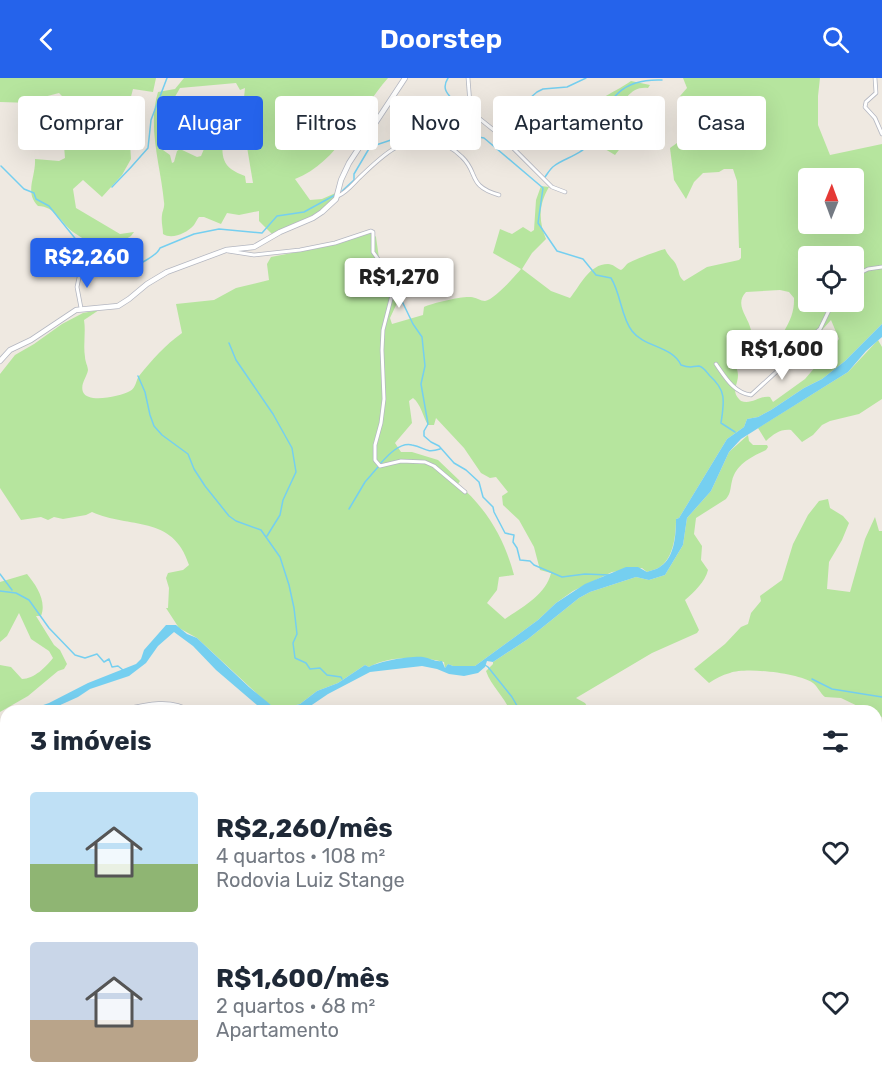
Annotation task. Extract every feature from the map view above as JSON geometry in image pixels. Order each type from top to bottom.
[{"type":"street","points":[[338,196],[341,180],[349,163],[405,78]]},
{"type":"street","points":[[468,78],[470,104],[479,120],[500,135],[552,187],[565,192]]},
{"type":"street","points":[[875,78],[876,93],[866,102],[865,107],[875,118],[882,135]]},
{"type":"street","points":[[0,361],[10,350],[27,342],[62,317],[81,308],[118,306],[157,277],[226,250],[249,249],[313,218],[327,209],[338,196],[401,144],[420,139],[441,142],[465,160],[472,176],[483,189],[499,195]]},
{"type":"street","points":[[226,250],[260,255],[322,246],[373,231],[374,252],[388,273],[392,295],[383,330],[384,399],[375,445],[375,460],[380,466],[401,460],[429,463],[465,492]]},
{"type":"street","points":[[864,271],[882,267]]},
{"type":"street","points":[[81,268],[77,287],[81,308]]},
{"type":"street","points":[[716,364],[733,387],[746,395],[751,395],[820,329],[828,312]]},
{"type":"street","points":[[149,705],[176,705]]},
{"type":"green space","points":[[0,78],[156,78],[153,92],[133,89],[131,96],[62,96],[59,93],[48,96],[18,96],[18,103],[0,102]]},
{"type":"green space","points":[[184,78],[388,78],[374,96],[275,96],[275,150],[335,150],[324,161],[295,179],[310,200],[322,199],[340,191],[330,206],[274,236],[259,221],[259,211],[239,215],[227,213],[221,224],[199,217],[194,225],[183,233],[175,236],[163,234],[164,204],[154,133],[157,96],[157,150],[163,150],[170,155],[172,163],[178,150],[197,157],[201,156],[204,150],[223,150],[226,164],[245,176],[246,183],[253,183],[248,150],[263,150],[263,96],[244,96],[245,88],[240,90],[236,83],[180,88],[176,96],[157,96],[158,92],[175,89]]},
{"type":"green space","points":[[683,78],[820,78],[818,125],[830,155],[882,144],[882,324],[845,361],[822,379],[758,417],[747,419],[744,427],[727,439],[679,518],[676,519],[675,538],[669,557],[658,568],[647,572],[642,568],[612,572],[573,591],[475,666],[448,664],[445,668],[444,662],[426,659],[387,660],[369,667],[365,665],[338,683],[317,691],[300,704],[270,705],[197,638],[179,628],[166,608],[168,608],[169,588],[166,578],[168,573],[183,570],[189,565],[182,549],[172,538],[161,530],[92,512],[63,519],[54,517],[48,520],[41,517],[21,520],[0,488],[0,374],[15,355],[83,313],[99,310],[84,320],[84,352],[88,370],[82,389],[86,396],[91,398],[105,398],[132,390],[139,376],[182,333],[176,304],[214,300],[236,288],[269,280],[267,264],[271,257],[323,247],[372,232],[376,237],[379,258],[392,275],[396,290],[397,303],[390,318],[392,324],[423,315],[424,307],[440,302],[467,297],[489,300],[521,269],[493,253],[500,229],[512,234],[523,227],[531,232],[534,230],[536,200],[541,186],[549,187],[541,212],[546,239],[532,253],[522,269],[551,291],[570,298],[595,268],[608,264],[621,270],[630,262],[665,249],[675,262],[684,281],[707,267],[739,260],[741,248],[739,248],[737,181],[733,169],[703,173],[694,182],[686,199],[674,180],[670,148],[677,143],[677,150],[766,150],[766,96],[680,96],[687,88]],"holes":[[[780,290],[789,292],[794,298],[792,315],[768,358],[767,363],[770,366],[780,364],[789,358],[795,360],[831,320],[839,339],[805,379],[773,402],[770,397],[741,401],[736,394],[738,372],[732,356],[744,346],[751,330],[741,301],[746,292]],[[413,398],[428,425],[434,425],[436,418],[464,448],[481,473],[490,478],[496,477],[508,492],[502,496],[503,505],[519,520],[534,547],[540,570],[551,573],[539,594],[505,619],[487,603],[497,590],[499,577],[514,575],[500,537],[493,525],[478,504],[458,484],[460,481],[438,460],[412,452],[401,452],[395,443],[412,423],[409,401]]]},
{"type":"green space","points":[[631,81],[650,85],[648,88],[634,91],[628,96],[606,96]]},
{"type":"green space","points":[[64,150],[130,150],[131,159],[122,175],[102,197],[83,180],[73,189],[76,208],[120,234],[134,232],[121,242],[121,250],[111,248],[103,242],[95,245],[86,240],[73,232],[49,209],[38,206],[34,201],[31,190],[35,159],[59,161],[65,158]]},
{"type":"green space","points":[[607,150],[619,150],[615,155]]},
{"type":"green space","points":[[878,340],[882,347],[882,399],[859,414],[822,425],[802,442],[791,430],[777,432],[766,441],[758,428],[848,372]]},
{"type":"green space","points":[[748,435],[753,445],[767,445],[768,447],[737,470],[726,499],[696,518],[694,534],[702,546],[701,560],[708,570],[702,583],[685,600],[699,630],[697,633],[652,653],[576,698],[586,705],[506,705],[486,671],[493,662],[528,639],[579,598],[590,592],[636,577],[649,580],[665,575],[683,545],[687,518],[711,491],[729,452]]},
{"type":"green space","points":[[828,499],[830,508],[849,523],[829,562],[827,589],[850,592],[865,539],[875,517],[879,531],[882,531],[882,705],[856,705],[841,698],[825,697],[813,683],[796,676],[760,671],[738,671],[709,683],[694,669],[725,644],[741,627],[748,624],[751,613],[761,601],[760,596],[782,580],[793,544],[808,515],[819,501]]},
{"type":"green space","points":[[27,574],[42,599],[41,616],[36,616],[67,664],[64,669],[58,671],[28,696],[12,705],[0,705],[0,665],[11,667],[22,679],[39,672],[53,658],[49,651],[31,639],[19,613],[7,636],[0,642],[0,582]]},
{"type":"water","points":[[882,324],[882,337],[848,372],[741,439],[729,452],[711,491],[687,518],[683,545],[665,575],[649,580],[636,577],[590,592],[579,598],[528,639],[493,662],[487,661],[485,667],[478,673],[464,676],[422,666],[370,672],[312,705],[296,705],[317,691],[338,683],[365,665],[369,667],[403,658],[423,657],[442,661],[445,668],[448,664],[475,666],[538,620],[556,603],[585,584],[626,567],[638,567],[647,572],[657,569],[666,562],[672,551],[676,519],[679,518],[727,439],[744,427],[747,419],[758,417],[771,410],[822,379],[845,361]]},
{"type":"water","points":[[166,625],[176,625],[187,634],[197,638],[271,705],[257,705],[216,670],[193,646],[174,632],[158,646],[146,663],[129,676],[90,689],[60,705],[43,705],[88,683],[136,664],[141,659],[144,650]]},
{"type":"waterway","points":[[112,187],[148,148],[151,120],[167,78]]},
{"type":"waterway","points":[[448,78],[445,88],[454,101],[452,105],[460,116],[460,122],[473,136],[484,138],[543,188],[538,223],[557,251],[583,259],[596,275],[611,278],[625,319],[637,336],[665,350],[681,365],[699,366],[704,369],[722,392],[721,423],[735,432]]},
{"type":"waterway","points":[[532,96],[543,89],[567,87],[586,78]]},
{"type":"waterway","points":[[545,177],[554,166],[586,147],[607,107],[622,90],[632,84],[662,80]]},
{"type":"waterway","points":[[342,191],[354,180],[354,174],[370,147],[390,140]]},
{"type":"waterway","points":[[1,166],[24,189],[34,193],[36,199],[49,206],[78,242],[100,256],[123,266],[126,270],[151,257],[160,248],[194,234],[219,229],[262,233],[277,216],[304,212],[335,195]]},
{"type":"waterway","points":[[400,297],[422,337],[425,366],[421,384],[428,424],[424,436],[439,446],[454,463],[479,482],[483,497],[493,507],[505,533],[514,535],[513,542],[520,560],[530,561],[562,577],[585,574],[609,575]]},
{"type":"waterway","points":[[229,343],[236,360],[273,414],[292,448],[296,472],[283,500],[280,515],[267,536]]},
{"type":"waterway","points":[[138,376],[154,426],[162,435],[188,454],[205,486],[229,516],[261,530],[280,557],[294,608],[297,634],[293,643],[295,658],[306,663],[310,669],[320,668],[327,675],[342,679]]},
{"type":"waterway","points":[[380,464],[394,450],[403,445],[412,445],[431,451],[440,449]]},
{"type":"waterway","points":[[349,509],[365,482],[378,467]]},
{"type":"waterway","points":[[0,574],[12,590]]},
{"type":"waterway","points":[[0,591],[16,593],[29,600],[49,628],[75,655],[85,658],[97,654],[104,662],[109,659],[112,667],[118,666],[123,670]]},
{"type":"waterway","points":[[485,665],[517,705]]},
{"type":"waterway","points":[[812,679],[832,689],[882,697]]}]
